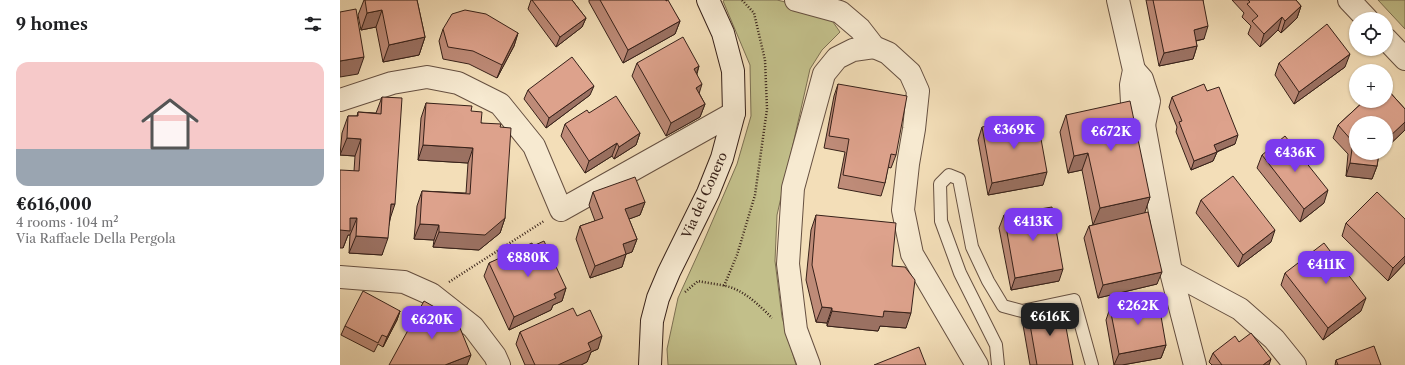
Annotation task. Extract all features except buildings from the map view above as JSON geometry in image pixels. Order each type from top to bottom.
[{"type":"street","name":"Via del Conero","points":[[650,365],[652,321],[658,298],[669,272],[708,193],[722,158],[734,113],[733,71],[724,33],[708,0]]},
{"type":"street","points":[[796,0],[840,12],[860,29],[874,47],[888,53],[910,73],[918,91],[903,210],[912,254],[977,365]]},
{"type":"street","points":[[1118,0],[1134,70],[1142,80],[1149,101],[1144,125],[1171,272],[1195,365]]},
{"type":"street","points":[[1349,0],[1360,12]]},
{"type":"street","points":[[1393,46],[1405,59]]},
{"type":"street","points":[[809,365],[796,330],[788,264],[793,188],[824,74],[838,58],[853,50],[874,47]]},
{"type":"street","points":[[340,100],[392,83],[427,77],[458,83],[500,104],[534,146],[561,210],[734,113]]},
{"type":"street","points":[[1171,272],[1240,309],[1274,339],[1295,365]]},
{"type":"street","points":[[340,277],[404,282],[431,294],[473,326],[495,356],[499,365]]},
{"type":"lane","points":[[998,365],[996,345],[960,273],[941,221],[940,184],[949,175],[958,179],[972,246],[988,281],[1003,306],[1022,311],[1074,300],[1092,365]]},
{"type":"path","points":[[724,286],[737,255],[755,195],[767,109],[765,60],[754,13],[742,0]]},
{"type":"path","points":[[431,294],[561,210]]},
{"type":"path","points":[[683,294],[698,281],[724,286],[739,291],[762,308]]},
{"type":"shaded area","points":[[777,0],[826,12],[840,32],[822,50],[810,69],[777,215],[775,261],[782,317],[796,365],[668,365],[667,349],[678,298],[737,164],[751,116],[750,65],[723,1]]},
{"type":"shaded area","points":[[1378,0],[1405,0],[1405,29],[1393,16],[1393,12],[1389,12]]}]
